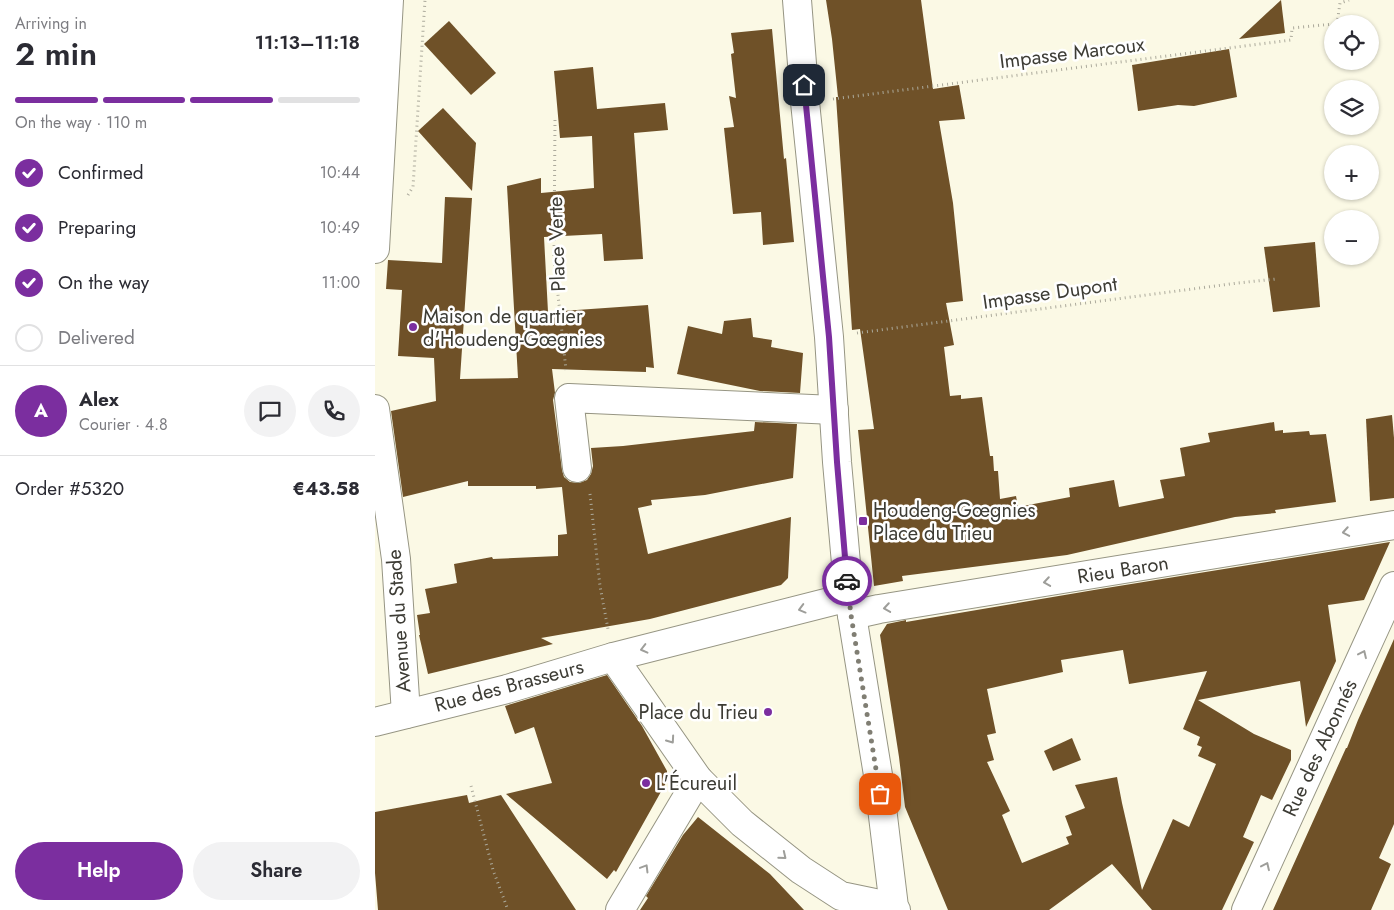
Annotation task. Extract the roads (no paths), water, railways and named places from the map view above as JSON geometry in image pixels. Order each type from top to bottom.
[{"type":"street","points":[[375,249],[389,0]]},
{"type":"street","points":[[797,0],[805,102],[829,337],[850,606],[878,775],[895,909],[841,896],[801,870],[742,823],[699,779],[613,658],[850,606]]},
{"type":"street","points":[[577,468],[569,398],[834,410]]},
{"type":"street","name":"Avenue du Stade","points":[[375,409],[396,559],[406,714]]},
{"type":"street","name":"Rieu Baron","points":[[850,606],[888,608],[1394,525]]},
{"type":"street","name":"Rue des Abonnés","points":[[1246,910],[1394,586]]},
{"type":"street","name":"Rue des Brasseurs","points":[[375,722],[507,689],[613,658]]},
{"type":"street","points":[[620,910],[699,779]]},
{"type":"place","name":"Maison de quartier d'Houdeng-Gœgnies","points":[[413,327]]},
{"type":"place","name":"Houdeng-Gœgnies Place du Trieu","points":[[863,521]]},
{"type":"place","name":"Place du Trieu","points":[[768,712]]},
{"type":"place","name":"L'Écureuil","points":[[646,783]]}]
